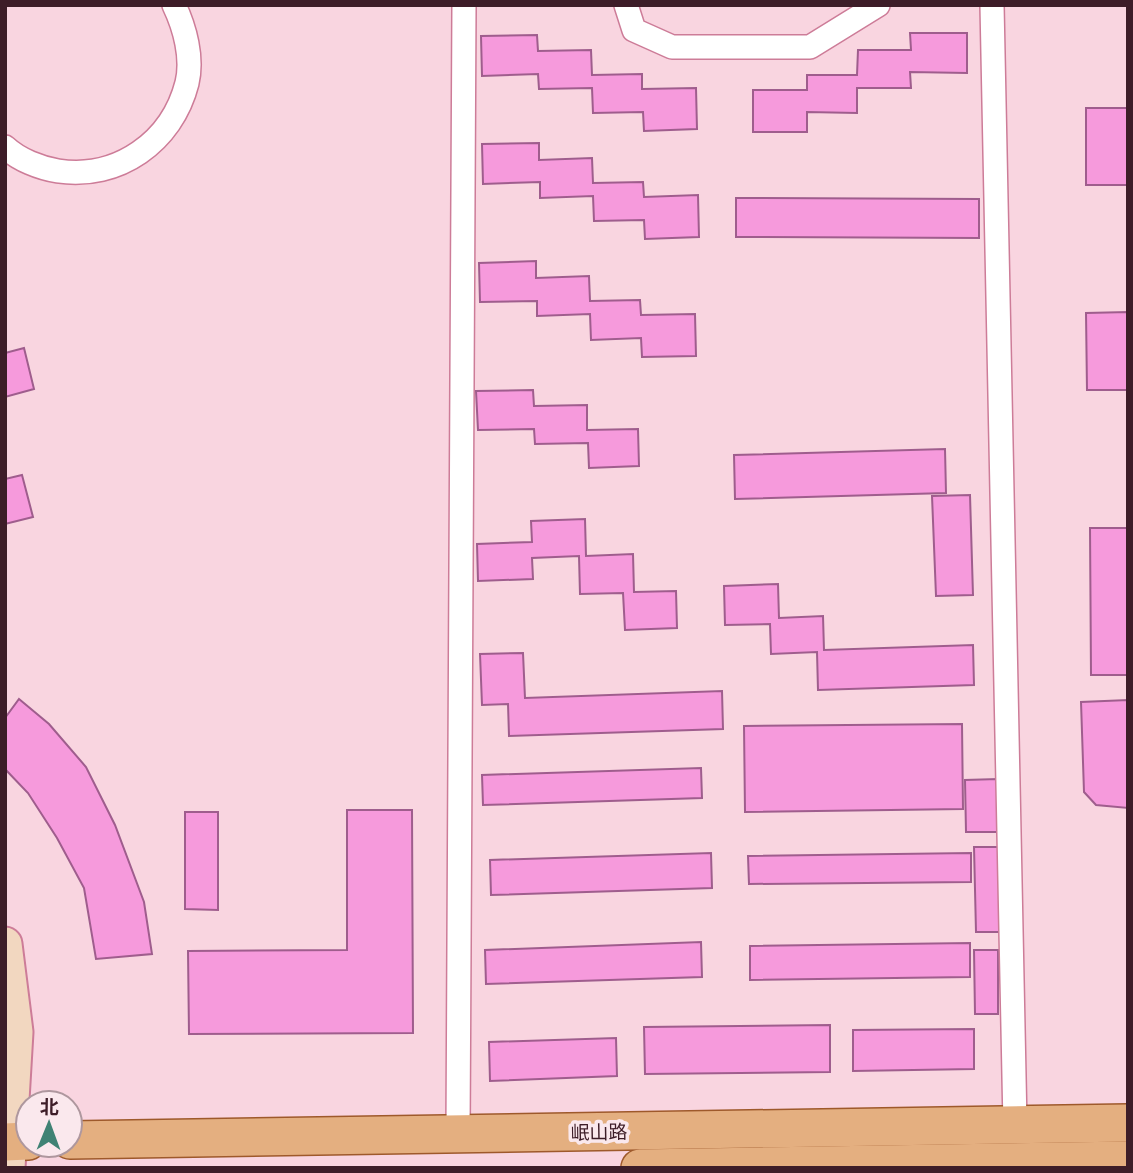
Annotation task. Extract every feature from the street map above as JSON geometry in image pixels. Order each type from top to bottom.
[{"type":"main road","points":[[5,944],[16,1032],[13,1148]]},
{"type":"main road","name":"岷山路","points":[[84,1140],[1128,1123]]},
{"type":"main road","name":"岷山路","points":[[640,1168],[1128,1160]]},
{"type":"street","points":[[5,147],[41,168],[77,174],[115,167],[149,148],[174,118],[188,82],[188,43],[174,5]]},
{"type":"street","points":[[458,1134],[464,5]]},
{"type":"street","points":[[626,5],[634,30],[672,47],[810,47],[878,5]]},
{"type":"street","points":[[992,5],[1014,1125]]},
{"type":"building","points":[[910,33],[967,33],[967,73],[910,72],[911,88],[857,88],[857,113],[807,112],[807,132],[753,132],[753,90],[807,90],[807,75],[857,75],[858,50],[911,50]]},
{"type":"building","points":[[537,35],[538,51],[591,50],[592,75],[642,74],[642,89],[696,88],[697,129],[644,131],[643,112],[593,113],[592,88],[539,89],[538,74],[482,76],[481,36]]},
{"type":"building","points":[[1086,108],[1128,108],[1128,185],[1086,185]]},
{"type":"building","points":[[539,143],[539,160],[592,158],[593,183],[643,182],[644,197],[698,195],[699,237],[645,239],[644,220],[594,221],[593,196],[540,198],[540,182],[483,184],[482,144]]},
{"type":"building","points":[[736,198],[979,199],[979,238],[736,237]]},
{"type":"building","points":[[536,261],[536,278],[589,276],[590,301],[640,300],[641,315],[695,314],[696,356],[642,357],[641,338],[591,340],[590,314],[537,316],[537,301],[480,302],[479,263]]},
{"type":"building","points":[[1128,312],[1128,390],[1087,390],[1086,313]]},
{"type":"building","points":[[24,348],[34,389],[5,397],[5,353]]},
{"type":"building","points":[[533,390],[534,406],[587,405],[587,430],[638,429],[639,466],[589,468],[588,443],[535,444],[534,429],[478,430],[476,391]]},
{"type":"building","points":[[945,449],[946,493],[735,499],[734,455]]},
{"type":"building","points":[[22,475],[33,517],[5,524],[5,479]]},
{"type":"building","points":[[970,495],[973,595],[936,596],[932,496]]},
{"type":"building","points":[[585,519],[586,556],[633,554],[634,592],[676,591],[677,628],[625,630],[623,593],[580,594],[579,556],[532,558],[533,579],[478,581],[477,544],[532,542],[531,521]]},
{"type":"building","points":[[1090,528],[1128,528],[1128,675],[1091,675]]},
{"type":"building","points":[[778,584],[779,618],[823,616],[824,650],[973,645],[974,685],[818,690],[817,652],[771,654],[770,624],[725,625],[724,586]]},
{"type":"building","points":[[523,653],[525,698],[722,691],[723,729],[509,736],[508,704],[482,705],[480,654]]},
{"type":"building","points":[[19,699],[49,724],[86,767],[115,825],[144,902],[152,954],[96,959],[84,888],[57,838],[28,793],[5,769],[5,718]]},
{"type":"building","points":[[1128,700],[1128,808],[1096,805],[1084,792],[1081,702]]},
{"type":"building","points":[[962,724],[963,809],[745,812],[744,726]]},
{"type":"building","points":[[701,768],[702,798],[483,805],[482,775]]},
{"type":"building","points":[[998,779],[999,832],[966,832],[965,780]]},
{"type":"building","points":[[347,810],[412,810],[413,1033],[189,1034],[188,951],[347,950]]},
{"type":"building","points":[[185,812],[218,812],[218,910],[185,909]]},
{"type":"building","points":[[974,847],[1001,847],[1002,932],[976,932]]},
{"type":"building","points":[[711,853],[712,888],[491,895],[490,860]]},
{"type":"building","points":[[971,853],[971,882],[749,884],[748,856]]},
{"type":"building","points":[[701,942],[702,977],[486,984],[485,950]]},
{"type":"building","points":[[970,943],[970,977],[750,980],[750,946]]},
{"type":"building","points":[[974,950],[998,950],[998,1014],[975,1014]]},
{"type":"building","points":[[830,1025],[830,1072],[645,1074],[644,1027]]},
{"type":"building","points":[[974,1029],[974,1069],[853,1071],[853,1030]]},
{"type":"building","points":[[616,1038],[617,1076],[490,1081],[489,1042]]}]
